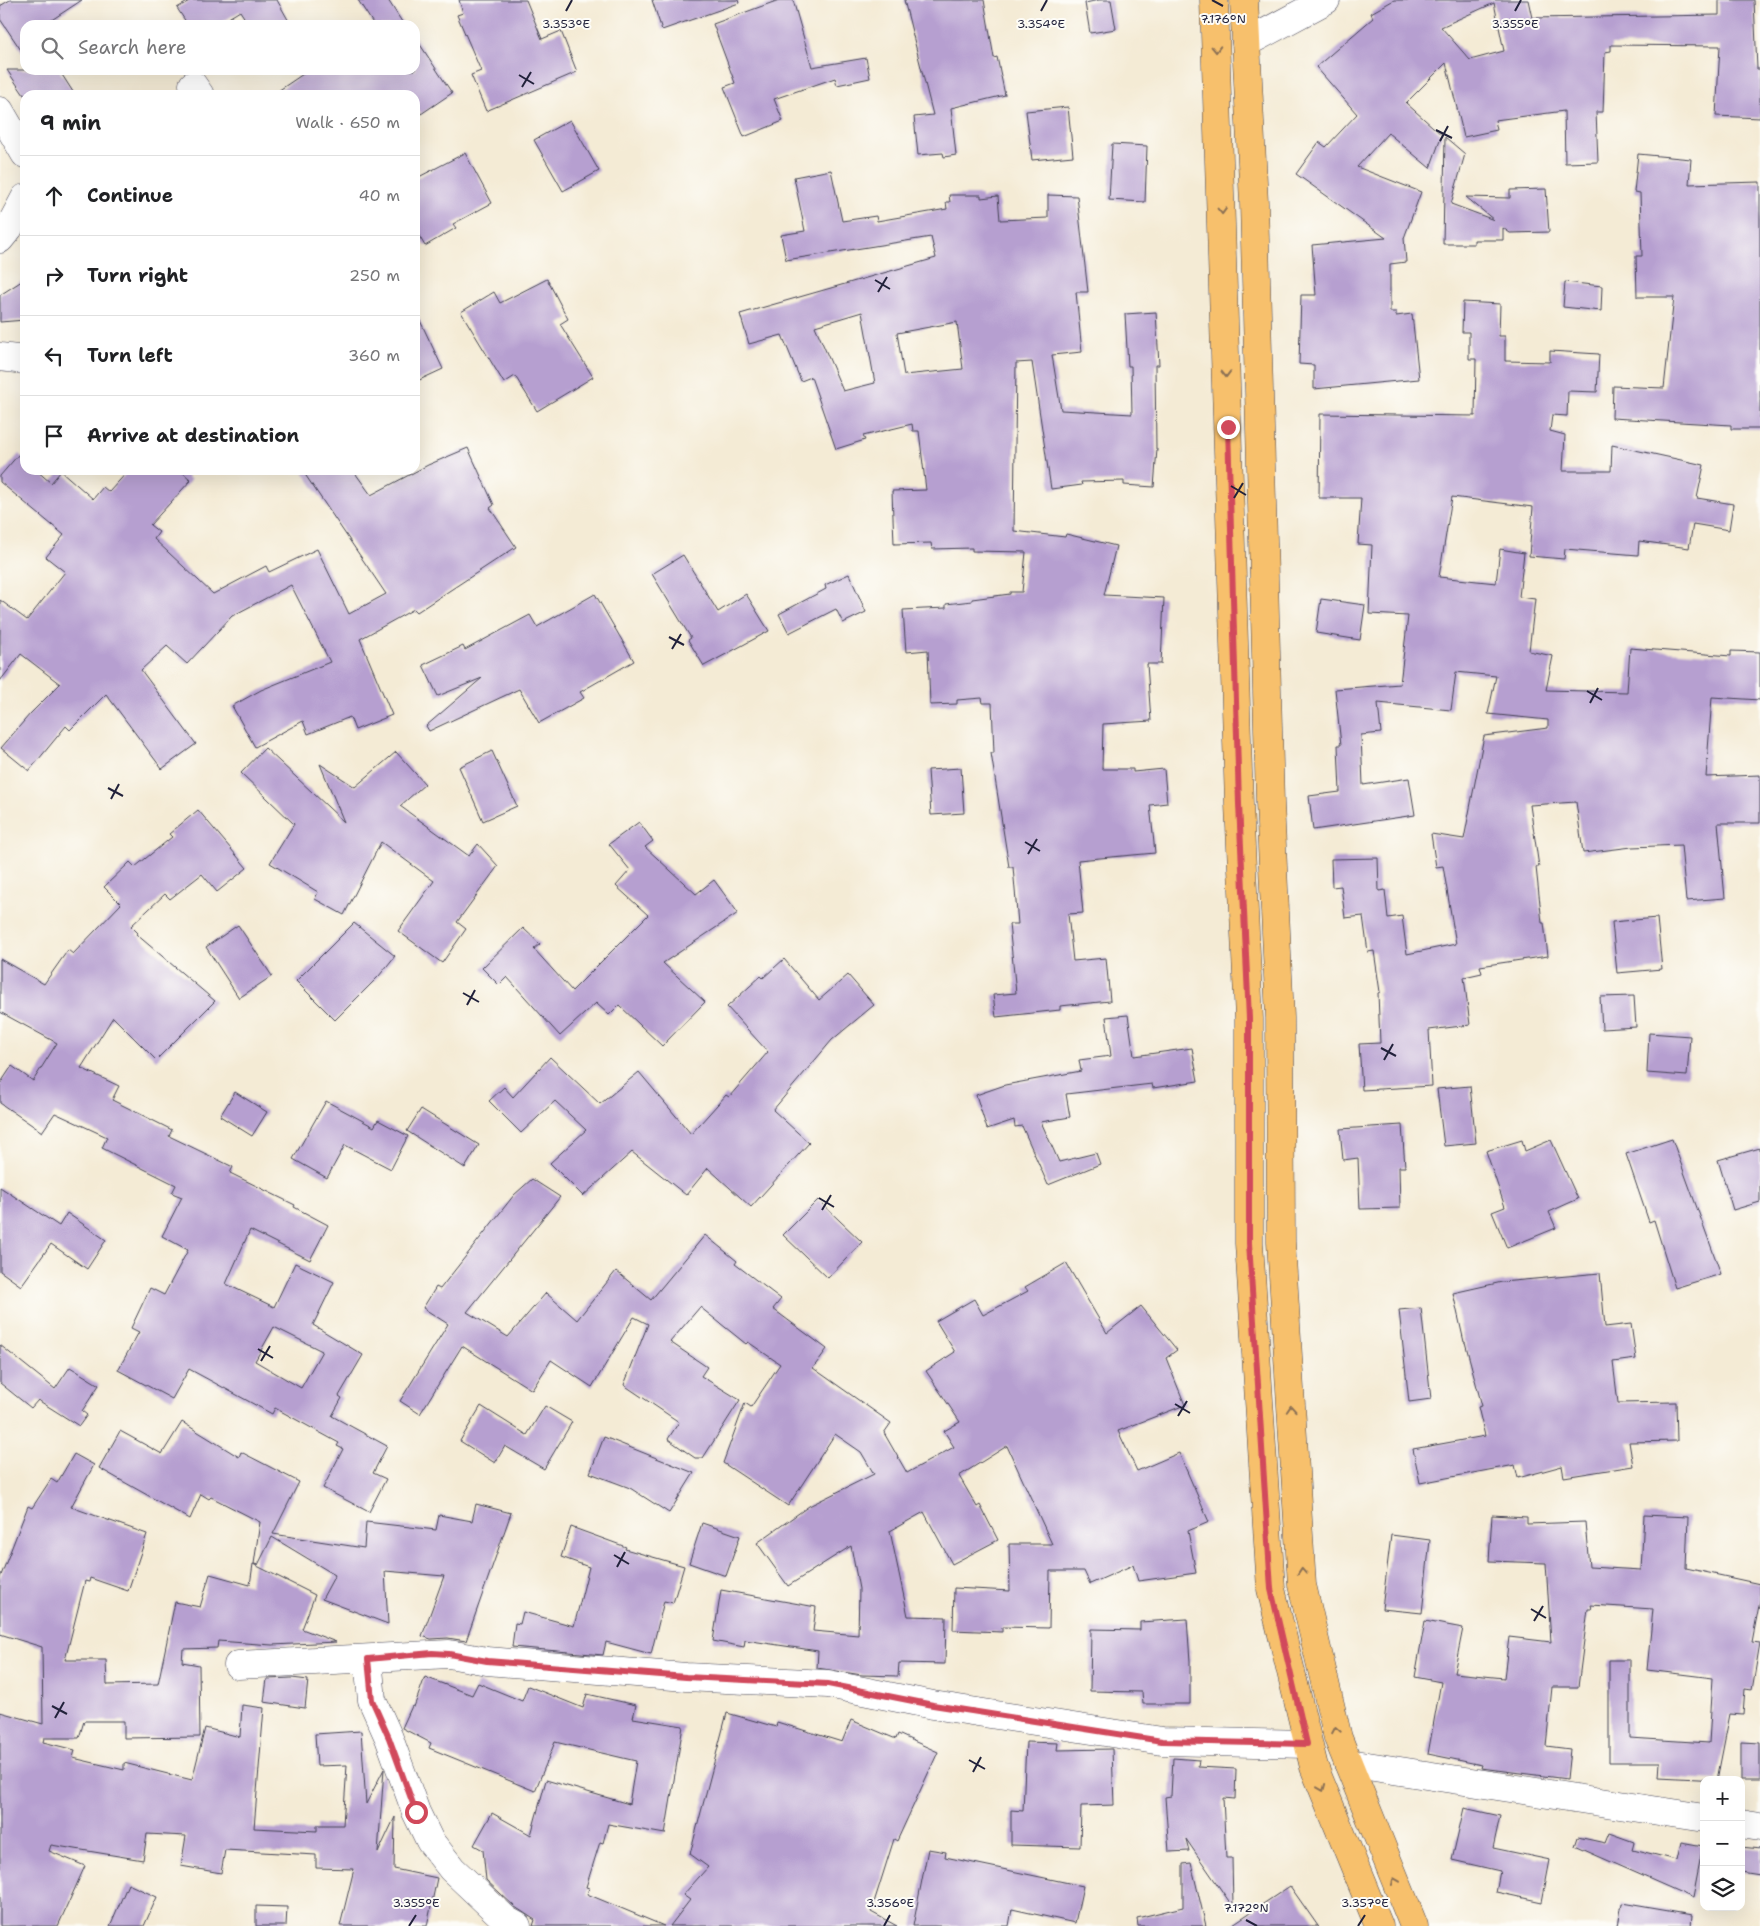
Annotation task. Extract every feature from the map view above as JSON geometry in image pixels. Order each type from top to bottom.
[{"type":"main road","points":[[1214,0],[1239,804],[1249,1019],[1249,1243],[1271,1589],[1314,1767],[1379,1926]]},
{"type":"main road","points":[[1244,0],[1254,203],[1270,803],[1280,1018],[1281,1242],[1302,1585],[1338,1738],[1414,1926]]},
{"type":"street","points":[[1246,43],[1326,0]]},
{"type":"street","points":[[0,111],[20,145]]},
{"type":"street","points":[[0,239],[9,228],[20,207]]},
{"type":"street","points":[[0,357],[20,359]]},
{"type":"street","points":[[238,1666],[368,1659],[432,1653],[449,1654],[497,1662],[686,1677],[828,1684],[933,1705],[1162,1741],[1307,1744]]},
{"type":"street","points":[[368,1659],[372,1700],[389,1738],[416,1812],[430,1841],[452,1869],[506,1920],[518,1926]]},
{"type":"street","points":[[1348,1763],[1700,1817]]},
{"type":"street","points":[[1745,1825],[1760,1827]]},
{"type":"building","points":[[10,0],[82,0],[52,20],[20,20],[20,49],[0,19],[0,6]]},
{"type":"building","points":[[191,0],[277,0],[288,20],[246,20],[240,11],[225,20],[185,20],[177,8]]},
{"type":"building","points":[[358,0],[388,0],[401,20],[371,20]]},
{"type":"building","points":[[459,0],[526,0],[542,39],[561,31],[577,72],[486,111],[471,75],[481,71],[457,15],[463,13]]},
{"type":"building","points":[[652,0],[738,0],[739,3],[662,30]]},
{"type":"building","points":[[779,0],[793,0],[812,67],[866,58],[870,78],[837,85],[835,78],[774,99],[783,121],[744,137],[724,87],[735,83],[713,24]]},
{"type":"building","points":[[904,0],[984,0],[994,58],[997,57],[1005,95],[951,108],[956,155],[944,157],[943,153],[918,155],[914,117],[933,115]]},
{"type":"building","points":[[1111,0],[1116,29],[1090,33],[1085,3]]},
{"type":"building","points":[[1394,0],[1528,0],[1532,18],[1719,15],[1719,0],[1754,0],[1757,69],[1760,69],[1760,118],[1716,116],[1720,46],[1611,45],[1611,51],[1605,52],[1603,112],[1596,112],[1598,162],[1565,163],[1564,111],[1495,120],[1497,130],[1464,137],[1446,63],[1406,103],[1442,135],[1430,168],[1388,133],[1357,167],[1421,192],[1404,238],[1406,262],[1390,264],[1390,312],[1396,312],[1396,316],[1412,314],[1419,379],[1314,389],[1314,365],[1299,364],[1301,295],[1316,295],[1312,245],[1386,238],[1296,174],[1319,142],[1326,147],[1357,114],[1316,67],[1373,18],[1371,13]],"holes":[[[1494,3],[1504,51],[1470,60],[1441,27]]]},
{"type":"building","points":[[420,45],[452,93],[421,114],[420,90],[279,90],[302,75],[420,75]]},
{"type":"building","points":[[7,70],[20,70],[20,75],[62,75],[72,90],[21,90]]},
{"type":"building","points":[[1068,107],[1073,156],[1032,160],[1026,111]]},
{"type":"building","points":[[570,120],[599,171],[563,191],[534,140]]},
{"type":"building","points":[[1445,137],[1465,154],[1451,204],[1494,220],[1466,197],[1510,198],[1510,190],[1546,189],[1549,232],[1510,233],[1503,228],[1503,240],[1474,240],[1474,244],[1443,244]]},
{"type":"building","points":[[1112,144],[1147,146],[1145,202],[1109,200]]},
{"type":"building","points":[[465,153],[492,203],[453,224],[456,228],[425,246],[420,238],[420,176]]},
{"type":"building","points":[[1638,154],[1691,159],[1689,184],[1760,182],[1760,429],[1731,429],[1731,425],[1612,418],[1613,386],[1664,388],[1674,297],[1637,297],[1636,256],[1642,256],[1640,193],[1634,192]]},
{"type":"building","points":[[831,170],[842,221],[876,216],[877,221],[947,209],[946,202],[950,202],[949,195],[981,195],[981,198],[998,196],[1000,220],[1048,218],[1048,195],[1077,196],[1088,292],[1076,292],[1082,352],[1052,355],[1061,410],[1132,414],[1131,366],[1128,366],[1125,314],[1156,312],[1159,365],[1155,365],[1157,449],[1154,487],[1124,485],[1124,481],[1081,482],[1082,485],[1051,489],[1032,362],[1016,363],[1014,531],[1065,537],[1066,534],[1116,546],[1104,595],[1164,598],[1161,664],[1147,664],[1151,721],[1103,724],[1102,769],[1133,769],[1133,772],[1164,769],[1167,803],[1150,805],[1155,853],[1078,860],[1083,913],[1068,914],[1073,961],[1106,958],[1110,1001],[1060,1006],[1060,1010],[996,1017],[993,995],[1016,993],[1009,924],[1018,924],[1013,867],[1009,867],[991,753],[994,753],[992,703],[983,703],[982,698],[957,700],[957,704],[930,705],[928,650],[906,652],[903,610],[946,608],[946,604],[1010,594],[1010,592],[1022,592],[1026,552],[972,551],[972,548],[932,549],[931,543],[894,544],[892,491],[926,490],[919,431],[913,431],[912,424],[863,436],[865,440],[836,449],[811,377],[801,381],[782,335],[749,344],[740,314],[936,258],[931,237],[786,260],[781,235],[805,231],[794,177]],"holes":[[[862,312],[875,383],[843,391],[815,326]],[[957,322],[963,369],[904,375],[897,333]]]},
{"type":"building","points":[[547,279],[568,319],[560,324],[593,377],[537,411],[515,376],[504,383],[461,312],[494,292],[500,303]]},
{"type":"building","points":[[20,282],[20,320],[0,322],[0,295]]},
{"type":"building","points":[[1565,282],[1602,286],[1601,311],[1563,307]]},
{"type":"building","points":[[1463,302],[1500,304],[1499,336],[1505,336],[1505,361],[1550,362],[1550,351],[1599,354],[1597,392],[1568,391],[1567,416],[1552,415],[1550,431],[1565,435],[1563,471],[1611,471],[1612,445],[1704,465],[1697,498],[1733,504],[1729,530],[1693,524],[1689,548],[1639,541],[1638,555],[1565,549],[1564,559],[1529,556],[1533,507],[1452,497],[1439,577],[1496,583],[1500,549],[1524,553],[1519,597],[1535,599],[1529,651],[1553,656],[1546,690],[1627,692],[1630,648],[1731,656],[1731,651],[1760,652],[1760,700],[1712,697],[1706,777],[1760,775],[1760,823],[1718,823],[1725,898],[1686,901],[1681,845],[1632,847],[1583,853],[1576,802],[1530,805],[1539,867],[1536,867],[1542,923],[1544,923],[1548,956],[1480,966],[1482,973],[1464,977],[1470,1025],[1429,1030],[1432,1086],[1362,1090],[1359,1044],[1380,1043],[1378,993],[1380,992],[1374,951],[1368,952],[1363,916],[1345,918],[1341,886],[1332,887],[1331,859],[1378,858],[1379,891],[1385,890],[1388,918],[1402,916],[1407,954],[1456,944],[1443,866],[1436,867],[1431,834],[1464,839],[1484,736],[1548,728],[1548,720],[1488,714],[1496,676],[1456,672],[1451,710],[1378,703],[1381,733],[1361,735],[1363,785],[1409,778],[1415,815],[1313,830],[1309,796],[1340,792],[1338,745],[1341,745],[1335,689],[1400,684],[1408,616],[1369,614],[1372,545],[1358,544],[1361,498],[1319,498],[1320,414],[1475,416],[1476,359],[1469,359],[1469,332],[1462,332]]},
{"type":"building","points":[[420,321],[443,369],[420,380]]},
{"type":"building","points":[[468,448],[494,505],[490,508],[516,547],[417,612],[414,609],[360,639],[392,715],[355,730],[350,717],[308,734],[303,721],[255,747],[232,706],[261,690],[330,662],[291,585],[232,616],[187,664],[167,646],[141,670],[196,744],[162,769],[106,694],[70,730],[66,726],[29,771],[1,748],[30,714],[60,684],[21,654],[0,681],[0,600],[27,620],[65,572],[46,557],[64,535],[0,482],[0,476],[19,454],[20,475],[42,475],[51,483],[58,475],[66,475],[93,499],[103,487],[109,492],[124,475],[186,475],[191,480],[150,525],[159,532],[154,539],[213,594],[266,566],[269,572],[317,549],[349,614],[386,594],[305,475],[357,475],[371,495],[409,475],[420,475],[420,469]]},
{"type":"building","points":[[683,555],[718,612],[746,594],[769,631],[704,666],[688,640],[691,638],[652,574]]},
{"type":"building","points":[[849,574],[866,612],[843,623],[836,609],[789,633],[779,614],[826,589],[825,585]]},
{"type":"building","points":[[595,594],[634,661],[580,692],[584,698],[539,723],[519,689],[429,731],[426,726],[482,678],[438,696],[423,665],[463,646],[465,650],[530,615],[537,627]]},
{"type":"building","points":[[1321,599],[1365,605],[1360,640],[1316,633]]},
{"type":"building","points":[[265,748],[344,822],[320,764],[355,787],[396,752],[425,784],[400,806],[469,856],[478,844],[498,866],[457,922],[466,929],[442,963],[398,931],[434,881],[381,842],[344,915],[315,899],[318,892],[270,863],[294,824],[241,773]]},
{"type":"building","points":[[492,751],[517,806],[483,821],[459,767]]},
{"type":"building","points":[[961,768],[964,813],[931,815],[928,770]]},
{"type":"building","points":[[198,810],[247,868],[217,892],[202,874],[170,899],[165,894],[131,926],[138,933],[136,934],[215,1001],[156,1060],[113,1017],[81,1068],[119,1086],[112,1100],[172,1130],[169,1136],[233,1167],[230,1173],[295,1205],[294,1207],[328,1225],[310,1260],[250,1230],[226,1284],[274,1307],[295,1263],[334,1282],[313,1325],[363,1355],[339,1396],[342,1398],[332,1416],[387,1446],[373,1473],[386,1479],[369,1512],[323,1488],[343,1449],[337,1446],[339,1443],[275,1408],[272,1414],[189,1369],[172,1399],[118,1370],[139,1332],[131,1328],[150,1288],[164,1295],[188,1250],[162,1236],[182,1197],[172,1193],[176,1185],[102,1148],[107,1137],[55,1113],[42,1132],[0,1103],[0,1084],[12,1066],[33,1081],[57,1043],[0,1012],[0,959],[44,984],[68,950],[73,954],[121,904],[104,887],[130,862],[135,867],[172,837],[169,834]],"holes":[[[274,1327],[322,1351],[301,1388],[255,1361]]]},
{"type":"building","points":[[639,822],[653,841],[645,847],[696,894],[714,880],[738,913],[663,963],[705,1002],[662,1046],[619,1005],[609,1015],[596,1003],[560,1036],[507,977],[499,985],[482,968],[523,928],[540,944],[534,949],[572,991],[648,915],[616,886],[630,870],[609,844]]},
{"type":"building","points":[[1657,918],[1662,969],[1617,973],[1612,922]]},
{"type":"building","points":[[354,923],[395,956],[379,976],[335,1020],[296,981]]},
{"type":"building","points":[[238,925],[272,976],[239,998],[206,947]]},
{"type":"building","points":[[784,959],[819,1000],[848,975],[874,1005],[832,1040],[773,1110],[809,1143],[751,1207],[708,1168],[686,1195],[632,1152],[583,1196],[550,1163],[586,1130],[555,1101],[521,1133],[489,1101],[504,1087],[513,1097],[550,1057],[600,1104],[639,1072],[691,1134],[726,1095],[729,1097],[768,1052],[727,1007],[761,976],[763,978]]},
{"type":"building","points":[[1634,996],[1636,1027],[1602,1029],[1600,997]]},
{"type":"building","points":[[1128,1015],[1134,1056],[1192,1048],[1198,1081],[1153,1088],[1152,1084],[1066,1094],[1070,1117],[1041,1122],[1059,1162],[1096,1153],[1100,1164],[1048,1185],[1022,1126],[1015,1127],[1014,1120],[987,1129],[976,1095],[1005,1085],[1081,1071],[1079,1060],[1111,1056],[1106,1017]]},
{"type":"building","points":[[1649,1033],[1690,1036],[1687,1076],[1647,1073]]},
{"type":"building","points":[[1470,1086],[1476,1143],[1444,1146],[1437,1089]]},
{"type":"building","points":[[235,1092],[267,1112],[252,1136],[220,1116]]},
{"type":"building","points":[[326,1101],[374,1127],[378,1120],[408,1136],[391,1169],[345,1145],[327,1178],[293,1159]]},
{"type":"building","points":[[421,1109],[479,1145],[465,1168],[407,1131]]},
{"type":"building","points":[[1402,1125],[1405,1167],[1399,1167],[1400,1208],[1360,1209],[1358,1158],[1343,1160],[1340,1129]]},
{"type":"building","points":[[1672,1139],[1721,1274],[1675,1288],[1654,1220],[1649,1222],[1626,1154]]},
{"type":"building","points":[[1522,1140],[1525,1151],[1551,1140],[1578,1199],[1549,1212],[1556,1228],[1507,1248],[1492,1212],[1505,1207],[1486,1151]]},
{"type":"building","points":[[1760,1148],[1760,1202],[1733,1210],[1718,1160]]},
{"type":"building","points":[[532,1179],[560,1197],[467,1312],[508,1337],[546,1293],[577,1320],[616,1271],[651,1300],[705,1235],[737,1261],[735,1264],[781,1299],[773,1309],[827,1349],[813,1368],[891,1423],[884,1433],[907,1473],[954,1447],[944,1431],[960,1422],[926,1371],[955,1352],[936,1321],[974,1299],[983,1315],[1028,1291],[1025,1287],[1066,1263],[1107,1333],[1141,1306],[1177,1350],[1166,1358],[1185,1405],[1118,1431],[1137,1471],[1179,1453],[1209,1522],[1188,1531],[1196,1573],[1138,1581],[1133,1565],[1090,1584],[1084,1571],[1050,1571],[1049,1628],[1002,1627],[1002,1632],[953,1630],[954,1588],[1010,1591],[1009,1544],[1052,1544],[1007,1446],[959,1476],[977,1507],[980,1505],[998,1540],[952,1564],[924,1512],[890,1531],[908,1616],[946,1617],[945,1664],[899,1663],[898,1676],[862,1675],[817,1668],[818,1651],[745,1640],[744,1647],[713,1641],[721,1590],[816,1607],[813,1631],[858,1635],[859,1589],[851,1546],[788,1586],[757,1543],[809,1506],[874,1474],[861,1452],[835,1434],[788,1506],[723,1463],[745,1403],[751,1407],[780,1364],[748,1342],[746,1344],[700,1307],[670,1342],[707,1367],[701,1376],[740,1400],[703,1458],[695,1458],[668,1439],[679,1422],[624,1385],[648,1324],[634,1317],[592,1387],[551,1360],[532,1390],[462,1346],[420,1414],[400,1401],[448,1324],[423,1308],[436,1287],[440,1289],[514,1195]]},
{"type":"building","points":[[0,1187],[59,1226],[67,1213],[106,1240],[87,1269],[51,1244],[21,1286],[0,1271]]},
{"type":"building","points":[[818,1200],[862,1242],[828,1278],[783,1235]]},
{"type":"building","points":[[1600,1273],[1605,1327],[1631,1324],[1636,1359],[1613,1362],[1618,1403],[1676,1402],[1677,1441],[1629,1442],[1633,1466],[1564,1477],[1562,1466],[1518,1478],[1515,1465],[1420,1483],[1413,1449],[1485,1436],[1478,1407],[1482,1406],[1464,1342],[1453,1293],[1502,1282]]},
{"type":"building","points":[[1421,1308],[1431,1399],[1409,1402],[1399,1310]]},
{"type":"building","points":[[0,1345],[55,1389],[70,1367],[99,1385],[82,1411],[87,1415],[79,1426],[38,1400],[31,1408],[0,1383]]},
{"type":"building","points":[[481,1406],[527,1435],[545,1406],[572,1422],[544,1469],[505,1446],[495,1463],[460,1441]]},
{"type":"building","points":[[182,1422],[239,1457],[241,1452],[299,1482],[273,1534],[364,1548],[366,1522],[436,1530],[439,1515],[472,1521],[476,1504],[511,1513],[466,1641],[448,1638],[431,1639],[422,1636],[444,1576],[385,1571],[388,1624],[322,1599],[335,1575],[272,1537],[258,1565],[254,1564],[260,1522],[211,1497],[209,1499],[201,1494],[190,1519],[99,1468],[120,1431],[162,1454]]},
{"type":"building","points":[[604,1437],[694,1473],[669,1513],[630,1488],[590,1473]]},
{"type":"building","points":[[74,1454],[94,1465],[71,1507],[147,1534],[128,1591],[90,1578],[89,1582],[85,1581],[65,1660],[106,1660],[107,1685],[158,1684],[175,1602],[200,1607],[210,1574],[250,1585],[253,1564],[315,1595],[302,1629],[336,1642],[272,1645],[218,1641],[217,1648],[183,1649],[182,1662],[199,1665],[200,1737],[124,1738],[124,1721],[84,1721],[79,1738],[44,1738],[43,1742],[75,1750],[73,1758],[124,1770],[124,1763],[192,1780],[205,1728],[240,1737],[242,1705],[264,1708],[254,1828],[317,1831],[317,1825],[343,1825],[347,1765],[317,1766],[315,1734],[361,1731],[366,1804],[384,1769],[378,1853],[395,1817],[394,1869],[437,1878],[427,1926],[340,1926],[354,1869],[316,1868],[316,1855],[225,1850],[221,1873],[181,1866],[186,1836],[147,1834],[143,1860],[51,1845],[49,1851],[85,1866],[58,1926],[0,1926],[0,1712],[43,1724],[42,1647],[0,1634],[0,1578],[28,1506],[32,1508],[51,1479],[57,1483]]},
{"type":"building","points":[[1492,1515],[1527,1517],[1527,1524],[1585,1522],[1589,1567],[1641,1570],[1644,1515],[1688,1517],[1686,1568],[1760,1584],[1760,1600],[1752,1642],[1760,1643],[1752,1690],[1745,1689],[1743,1715],[1730,1714],[1718,1776],[1700,1776],[1700,1779],[1659,1777],[1660,1762],[1609,1762],[1609,1660],[1630,1660],[1630,1738],[1709,1743],[1713,1678],[1647,1670],[1653,1609],[1591,1605],[1592,1609],[1588,1609],[1578,1687],[1552,1687],[1546,1746],[1570,1749],[1567,1779],[1481,1768],[1482,1765],[1428,1754],[1441,1682],[1415,1677],[1425,1621],[1463,1628],[1454,1673],[1504,1678],[1509,1637],[1551,1642],[1546,1563],[1489,1561]]},
{"type":"building","points":[[702,1523],[740,1536],[726,1576],[689,1563]]},
{"type":"building","points":[[571,1527],[626,1547],[625,1549],[684,1566],[673,1603],[664,1601],[651,1654],[606,1642],[603,1655],[512,1647],[515,1623],[520,1624],[523,1612],[574,1626],[589,1567],[561,1557]]},
{"type":"building","points":[[1391,1535],[1430,1540],[1422,1613],[1382,1609]]},
{"type":"building","points":[[1187,1619],[1190,1661],[1190,1704],[1143,1704],[1142,1692],[1090,1691],[1091,1629],[1140,1630],[1140,1622]]},
{"type":"building","points":[[425,1677],[472,1695],[478,1683],[522,1701],[528,1686],[583,1708],[587,1694],[636,1705],[633,1718],[683,1726],[665,1834],[608,1824],[603,1843],[600,1842],[586,1887],[589,1888],[587,1894],[664,1926],[533,1926],[535,1920],[515,1907],[486,1880],[483,1850],[474,1845],[492,1813],[531,1835],[546,1780],[629,1804],[636,1761],[555,1742],[535,1791],[429,1748],[431,1743],[402,1728],[412,1706],[414,1707]]},
{"type":"building","points":[[292,1678],[308,1680],[305,1708],[264,1702],[267,1679]]},
{"type":"building","points":[[727,1713],[776,1727],[777,1722],[842,1742],[851,1720],[896,1739],[898,1734],[938,1752],[897,1841],[894,1839],[871,1912],[897,1926],[670,1926],[690,1900],[683,1895],[708,1867],[690,1854]]},
{"type":"building","points":[[1026,1742],[1058,1743],[1057,1750],[1112,1749],[1114,1805],[1081,1806],[1080,1847],[1011,1845],[1011,1810],[1023,1811]]},
{"type":"building","points":[[1741,1742],[1760,1743],[1760,1780],[1745,1780],[1745,1776],[1741,1776]]},
{"type":"building","points":[[1173,1758],[1199,1760],[1198,1767],[1236,1769],[1235,1799],[1223,1798],[1226,1858],[1232,1858],[1233,1907],[1186,1839],[1189,1851],[1169,1852],[1165,1797],[1171,1796]]},
{"type":"building","points":[[1464,1808],[1500,1816],[1493,1848],[1550,1860],[1542,1902],[1496,1892],[1500,1871],[1452,1860]]},
{"type":"building","points":[[1609,1833],[1634,1842],[1632,1849],[1677,1860],[1681,1842],[1700,1845],[1700,1862],[1693,1898],[1575,1846],[1578,1837],[1605,1843]]},
{"type":"building","points":[[1745,1847],[1760,1849],[1760,1875],[1745,1873]]},
{"type":"building","points":[[928,1849],[946,1852],[945,1857],[1083,1886],[1075,1923],[1012,1909],[1009,1926],[913,1926]]},
{"type":"building","points":[[1191,1863],[1206,1926],[1138,1926],[1137,1918],[1183,1907],[1183,1864]]},
{"type":"building","points":[[128,1884],[157,1897],[144,1926],[110,1926]]},
{"type":"building","points":[[1290,1886],[1318,1926],[1230,1926]]},
{"type":"building","points":[[1622,1903],[1692,1915],[1691,1926],[1618,1926]]},
{"type":"building","points":[[256,1906],[287,1907],[286,1926],[256,1926]]},
{"type":"route","points":[[416,1812],[389,1738],[372,1700],[368,1659],[432,1653],[487,1661],[686,1677],[828,1684],[933,1705],[1162,1741],[1307,1744],[1271,1589],[1249,1243],[1249,1019],[1239,804],[1228,427]]}]
